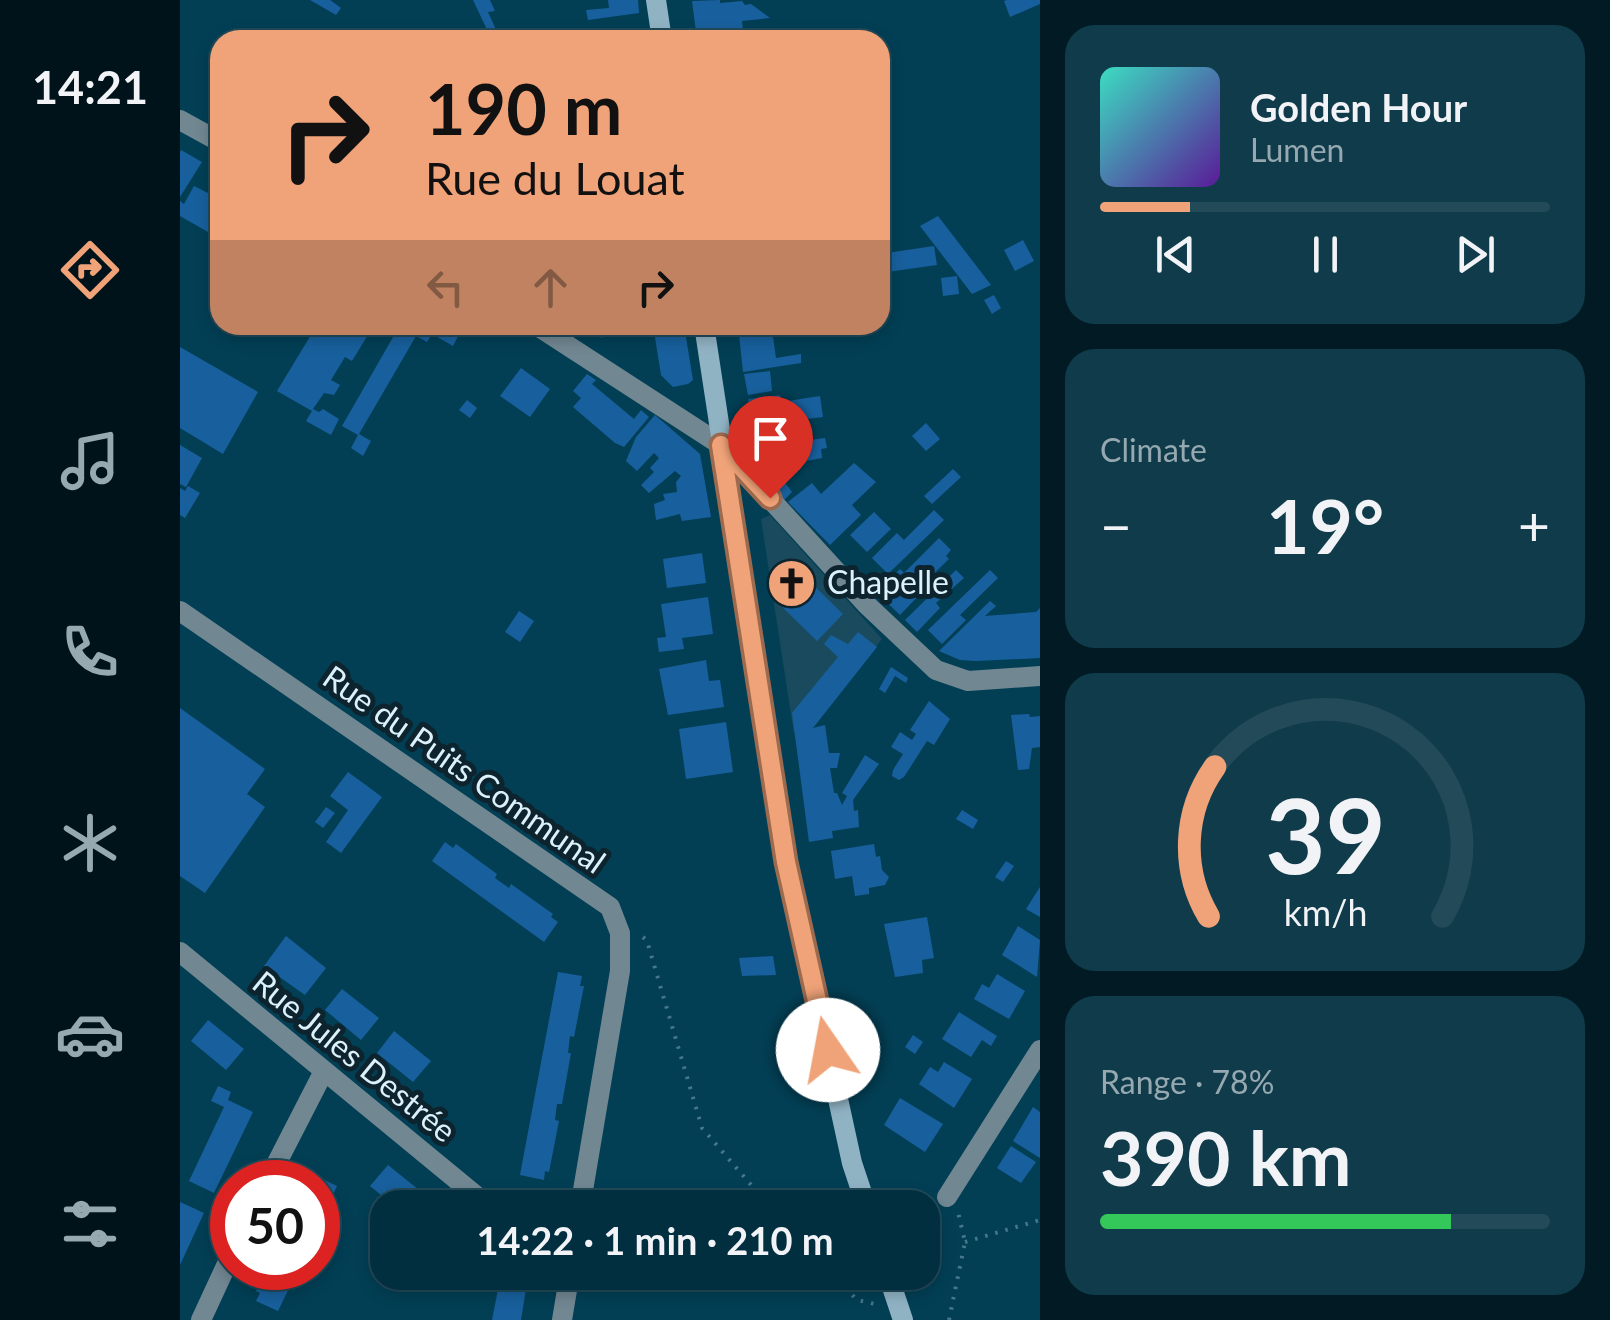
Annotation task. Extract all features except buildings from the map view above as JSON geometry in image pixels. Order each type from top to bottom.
[{"type":"main road","points":[[656,0],[660,30]]},
{"type":"main road","points":[[705,335],[786,862],[860,1190]]},
{"type":"main road","points":[[893,1290],[901,1315]]},
{"type":"street","points":[[180,120],[210,136]]},
{"type":"street","points":[[551,335],[721,445],[867,606],[936,670],[968,681],[1040,676]]},
{"type":"street","name":"Rue du Puits Communal","points":[[180,611],[610,907],[620,933],[620,970],[583,1190]]},
{"type":"street","name":"Rue Jules Destrée","points":[[180,952],[469,1190]]},
{"type":"street","points":[[947,1197],[1040,1050]]},
{"type":"street","points":[[278,1160],[324,1072]]},
{"type":"street","points":[[201,1320],[215,1290]]},
{"type":"street","points":[[562,1320],[567,1290]]},
{"type":"path","points":[[610,907],[647,941],[702,1128],[755,1190]]},
{"type":"path","points":[[947,1197],[958,1213],[965,1242],[949,1320]]},
{"type":"path","points":[[965,1242],[1040,1220]]},
{"type":"path","points":[[848,1290],[857,1300],[901,1315]]},
{"type":"shaded area","points":[[770,515],[882,639],[814,723],[794,734],[761,519]]},
{"type":"place","name":"Chapelle","points":[[792,583]]},
{"type":"route","points":[[770,498],[721,445],[786,862],[828,1050]]}]
